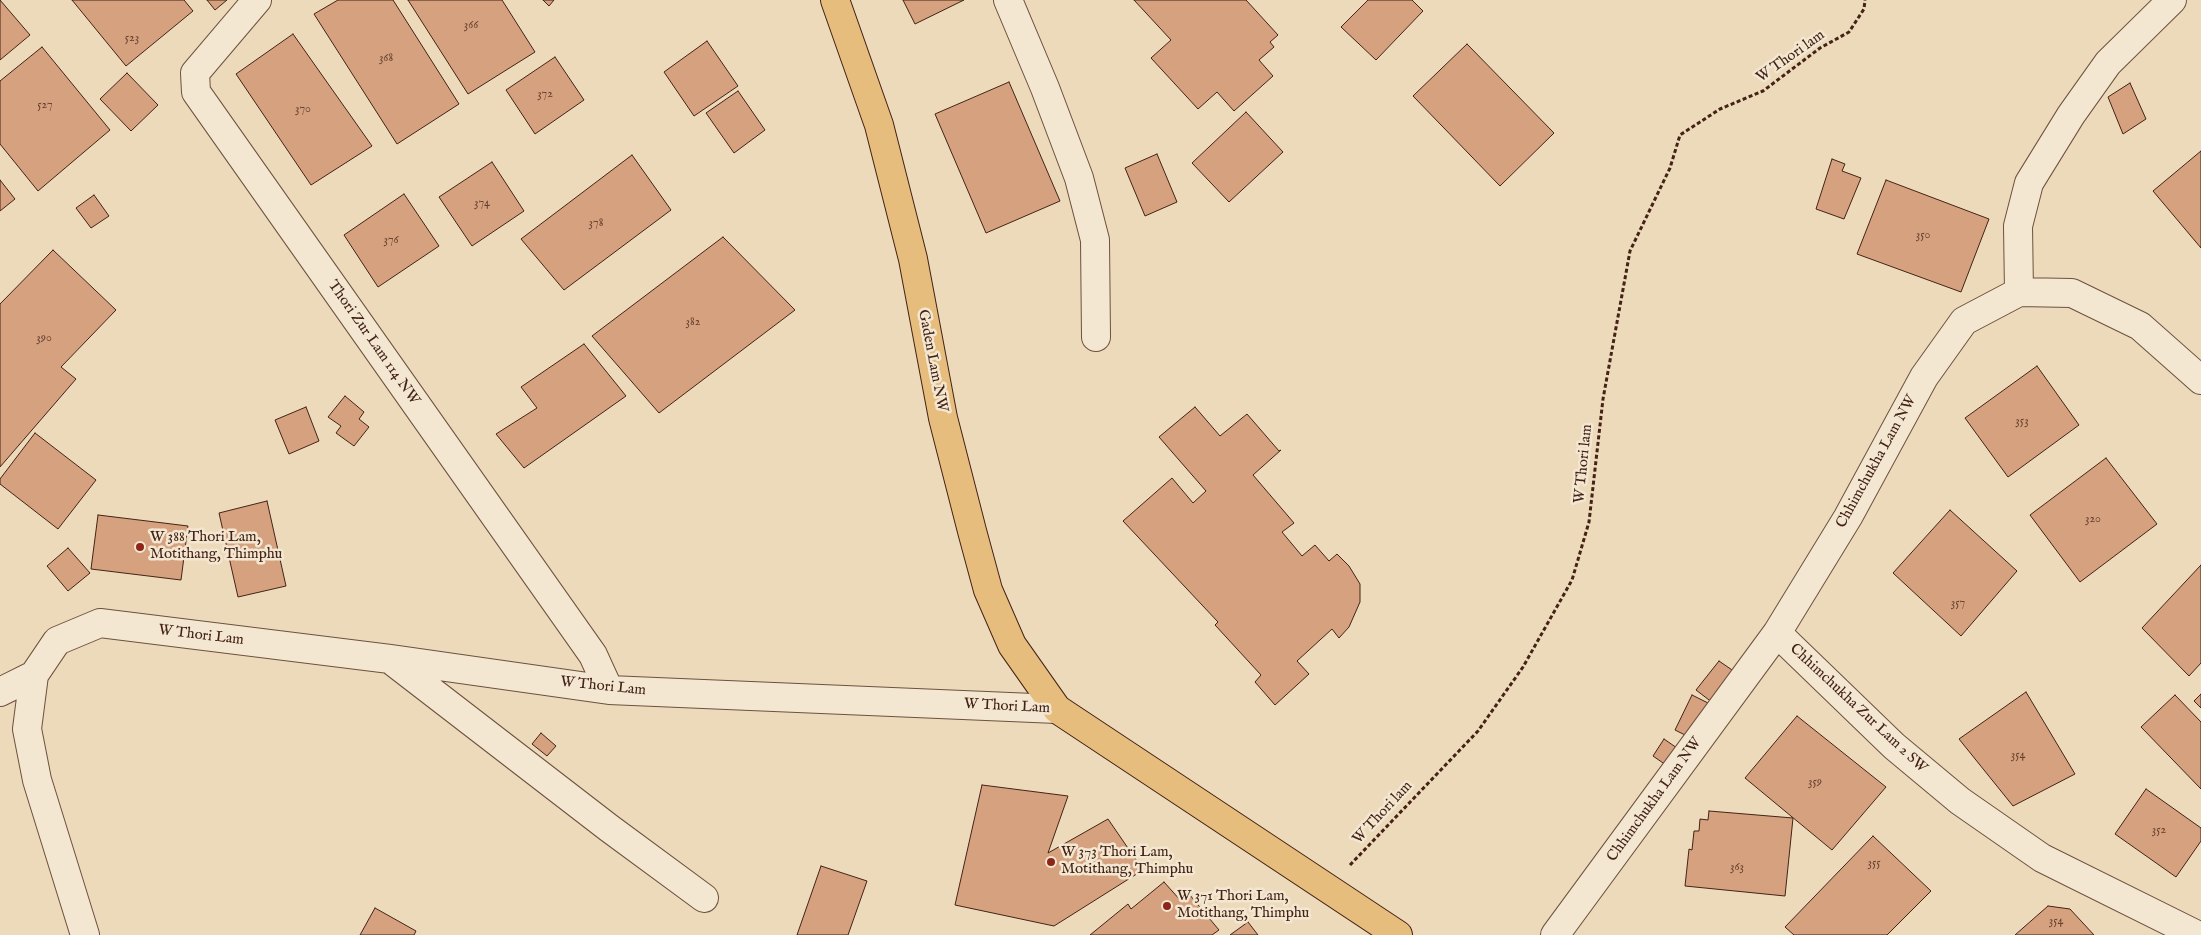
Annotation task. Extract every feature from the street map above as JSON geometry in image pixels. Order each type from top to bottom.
[{"type":"main road","name":"Gaden Lam NW","points":[[835,0],[879,125],[913,259],[943,418],[988,590],[1012,645],[1058,709]]},
{"type":"main road","name":"W Thori Lam","points":[[1058,709],[1326,889],[1398,935]]},
{"type":"street","name":"Thori Zur Lam 114 NW","points":[[257,0],[196,73],[196,92],[593,655],[609,690]]},
{"type":"street","points":[[1008,0],[1046,88],[1079,178],[1095,240],[1096,337]]},
{"type":"street","points":[[2172,0],[2108,63],[2071,115],[2029,184],[2018,226],[2019,292],[2072,293],[2140,326],[2201,380]]},
{"type":"street","name":"Chhimchukha Lam NW","points":[[1555,935],[1777,633],[1848,516],[1930,369],[1964,321],[2019,292]]},
{"type":"street","name":"W Thori Lam","points":[[85,935],[37,780],[26,729],[34,675],[57,641],[100,623],[390,659],[609,690],[1058,709]]},
{"type":"street","name":"Chhimchukha Zur Lam 2 SW","points":[[1777,633],[1894,746],[1960,801],[2042,858],[2197,935]]},
{"type":"street","points":[[390,659],[609,828],[704,898]]},
{"type":"street","points":[[0,692],[34,675]]},
{"type":"path","name":"W Thori lam","points":[[1326,889],[1478,730],[1522,667],[1572,580],[1589,522],[1603,398],[1630,251],[1670,168],[1680,135],[1720,109],[1763,91],[1820,48],[1849,32],[1864,9],[1865,0]]},
{"type":"building","points":[[0,0],[30,35],[0,60]]},
{"type":"building","points":[[72,0],[184,0],[193,11],[126,66]]},
{"type":"building","points":[[207,0],[227,0],[215,10]]},
{"type":"building","points":[[338,0],[393,0],[459,104],[397,144],[314,14]]},
{"type":"building","points":[[408,0],[502,0],[535,52],[468,94]]},
{"type":"building","points":[[543,0],[554,0],[549,6]]},
{"type":"building","points":[[903,0],[964,0],[915,24]]},
{"type":"building","points":[[1134,0],[1246,0],[1278,35],[1270,42],[1274,47],[1259,60],[1273,76],[1234,111],[1217,92],[1198,109],[1151,58],[1171,40]]},
{"type":"building","points":[[1368,0],[1412,0],[1423,11],[1376,60],[1341,27]]},
{"type":"building","points":[[293,34],[372,146],[311,185],[236,74]]},
{"type":"building","points":[[707,41],[738,86],[694,116],[664,72]]},
{"type":"building","points":[[1467,44],[1554,133],[1500,186],[1413,96]]},
{"type":"building","points":[[42,47],[110,130],[38,191],[0,144],[0,81]]},
{"type":"building","points":[[555,57],[584,100],[535,134],[506,90]]},
{"type":"building","points":[[127,73],[158,105],[131,131],[100,99]]},
{"type":"building","points":[[1009,82],[1060,201],[986,233],[935,114]]},
{"type":"building","points":[[2130,83],[2146,119],[2123,134],[2108,97]]},
{"type":"building","points":[[738,91],[765,130],[734,153],[706,113]]},
{"type":"building","points":[[1246,112],[1283,152],[1229,202],[1192,163]]},
{"type":"building","points":[[2201,151],[2201,248],[2153,191]]},
{"type":"building","points":[[1157,154],[1177,202],[1145,216],[1125,168]]},
{"type":"building","points":[[632,155],[671,210],[564,290],[521,239]]},
{"type":"building","points":[[1832,159],[1845,164],[1842,171],[1861,178],[1844,219],[1816,209]]},
{"type":"building","points":[[492,162],[524,211],[472,246],[439,197]]},
{"type":"building","points":[[0,180],[15,199],[0,211]]},
{"type":"building","points":[[1886,180],[1989,219],[1961,292],[1857,254]]},
{"type":"building","points":[[404,194],[439,246],[378,287],[344,235]]},
{"type":"building","points":[[94,195],[109,216],[91,228],[76,208]]},
{"type":"building","points":[[723,237],[795,310],[659,413],[592,336]]},
{"type":"building","points":[[53,250],[116,310],[61,367],[76,379],[0,467],[0,304]]},
{"type":"building","points":[[584,344],[626,396],[524,468],[496,434],[537,408],[521,387]]},
{"type":"building","points":[[2037,366],[2079,425],[2008,477],[1965,418]]},
{"type":"building","points":[[345,396],[364,412],[359,419],[369,427],[354,446],[336,433],[341,426],[328,417]]},
{"type":"building","points":[[306,407],[319,441],[289,454],[275,420]]},
{"type":"building","points":[[1195,407],[1220,436],[1247,414],[1279,451],[1281,450],[1253,475],[1294,523],[1282,532],[1302,556],[1315,545],[1329,561],[1337,554],[1349,566],[1360,584],[1360,602],[1349,627],[1339,638],[1332,629],[1297,661],[1309,674],[1275,705],[1255,682],[1261,675],[1215,625],[1218,622],[1123,521],[1172,478],[1193,503],[1206,491],[1159,437]]},
{"type":"building","points":[[35,433],[96,480],[58,529],[0,484],[0,479]]},
{"type":"building","points":[[2106,458],[2157,524],[2080,582],[2030,515]]},
{"type":"building","points":[[267,501],[286,586],[238,597],[219,513]]},
{"type":"building","points":[[1950,510],[2017,571],[1961,636],[1893,573]]},
{"type":"building","name":"W 388 Thori Lam, Motithang, Thimphu","points":[[98,515],[188,526],[181,580],[91,569]]},
{"type":"building","points":[[68,548],[90,573],[68,591],[47,566]]},
{"type":"building","points":[[2201,565],[2201,663],[2189,676],[2142,628]]},
{"type":"building","points":[[1719,661],[1735,672],[1713,703],[1696,690]]},
{"type":"building","points":[[2026,692],[2075,774],[2013,806],[1959,739]]},
{"type":"building","points":[[2201,694],[2201,708],[2194,701]]},
{"type":"building","points":[[1692,695],[1708,703],[1691,738],[1675,730]]},
{"type":"building","points":[[2175,695],[2201,722],[2201,789],[2141,727]]},
{"type":"building","points":[[1797,716],[1886,787],[1832,850],[1745,778]]},
{"type":"building","points":[[541,733],[556,746],[547,756],[532,744]]},
{"type":"building","points":[[1664,739],[1677,748],[1666,765],[1653,756]]},
{"type":"building","name":"W 373 Thori Lam, Motithang, Thimphu","points":[[982,785],[1068,796],[1048,853],[1108,819],[1143,870],[1054,926],[955,905]]},
{"type":"building","points":[[2146,789],[2201,828],[2201,841],[2176,877],[2115,834]]},
{"type":"building","points":[[1709,811],[1793,818],[1785,896],[1685,886],[1689,849],[1692,850],[1694,831],[1699,831],[1700,819],[1708,820]]},
{"type":"building","points":[[1873,836],[1931,891],[1887,935],[1794,935],[1785,927]]},
{"type":"building","points":[[821,866],[867,881],[848,935],[797,935]]},
{"type":"building","name":"W 371 Thori Lam, Motithang, Thimphu","points":[[1164,882],[1181,901],[1189,894],[1219,930],[1212,935],[1090,935],[1128,904],[1131,909]]},
{"type":"building","points":[[2048,906],[2070,909],[2094,935],[2015,935]]},
{"type":"building","points":[[375,908],[416,931],[414,935],[360,935]]},
{"type":"building","points":[[1248,922],[1258,935],[1230,935]]},
{"type":"place","name":"W 388 Thori Lam, Motithang, Thimphu","points":[[140,547]]},
{"type":"place","name":"W 373 Thori Lam, Motithang, Thimphu","points":[[1051,862]]},
{"type":"place","name":"W 371 Thori Lam, Motithang, Thimphu","points":[[1167,906]]}]
